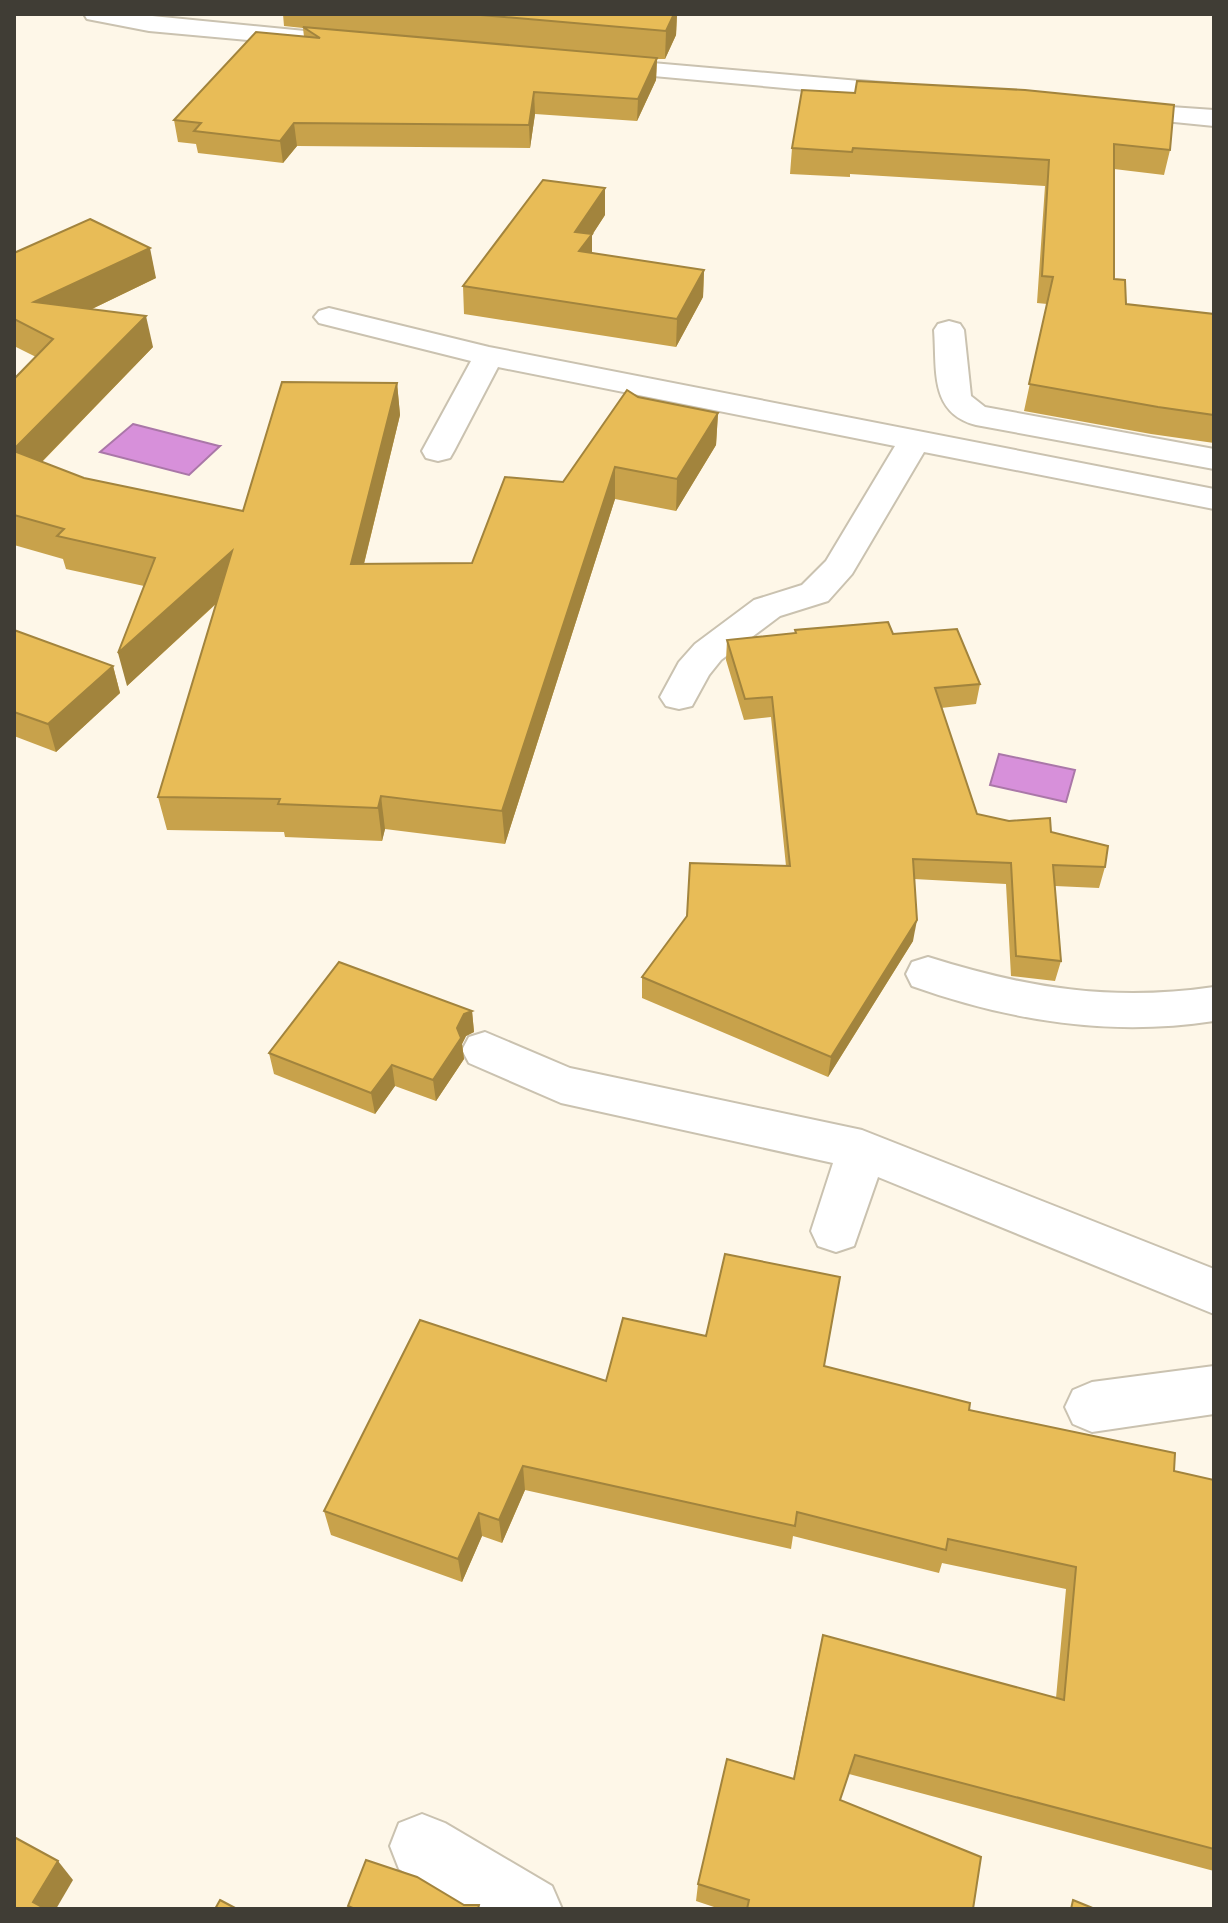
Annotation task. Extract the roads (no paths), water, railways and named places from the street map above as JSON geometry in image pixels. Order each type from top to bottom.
[{"type":"street","points":[[95,14],[149,24],[335,41]]},
{"type":"street","points":[[567,62],[935,95]]},
{"type":"street","points":[[1089,108],[1214,118]]},
{"type":"street","points":[[329,317],[489,356],[1214,499]]},
{"type":"street","points":[[949,330],[955,398],[976,415],[1214,459]]},
{"type":"street","points":[[438,451],[489,356]]},
{"type":"street","points":[[679,697],[692,670],[708,652],[767,608],[815,593],[840,567],[915,440]]},
{"type":"street","points":[[928,974],[987,994],[1117,1012],[1214,1004]]},
{"type":"street","points":[[485,1050],[561,1085],[862,1150],[1214,1292]]},
{"type":"street","points":[[836,1231],[862,1150]]},
{"type":"street","points":[[1092,1407],[1214,1390]]},
{"type":"street","points":[[422,1846],[529,1909]]}]
